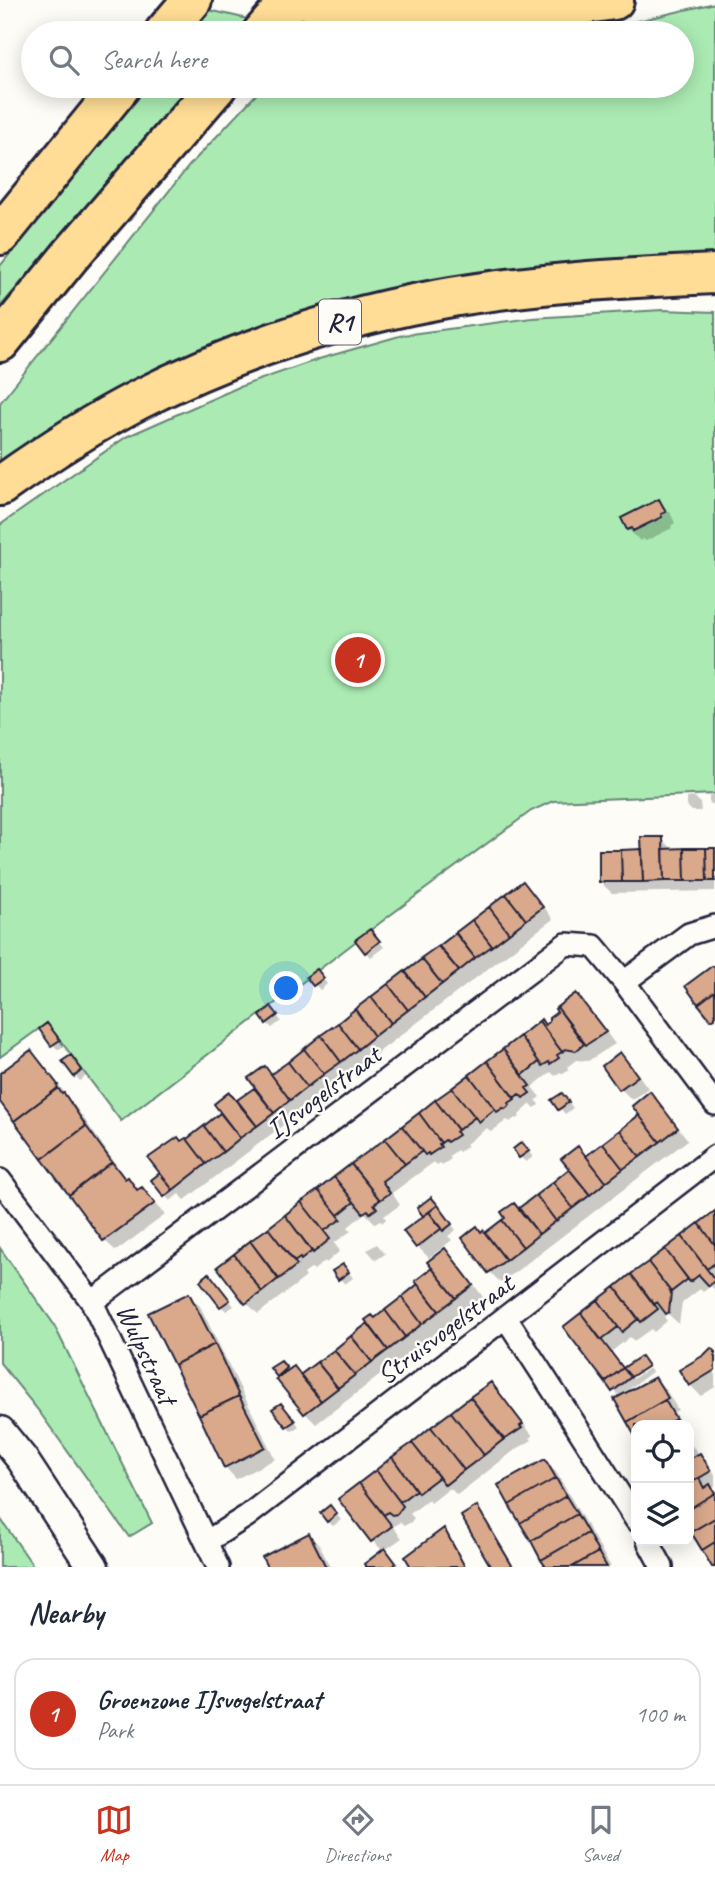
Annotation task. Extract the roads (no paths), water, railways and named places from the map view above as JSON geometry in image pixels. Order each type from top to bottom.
[{"type":"highway","points":[[174,21],[192,0]]},
{"type":"highway","points":[[273,21],[291,0]]},
{"type":"highway","points":[[307,0],[412,12],[474,13],[573,6],[614,0]]},
{"type":"highway","points":[[0,235],[111,98]]},
{"type":"highway","points":[[0,342],[70,256],[208,98]]},
{"type":"highway","name":"R1","points":[[0,486],[41,457],[138,400],[231,358],[322,327],[437,299],[503,290],[579,282],[715,274]]},
{"type":"street","points":[[715,926],[689,934],[624,982],[715,1104]]},
{"type":"street","name":"IJsvogelstraat","points":[[92,1303],[566,944],[594,946],[624,982]]},
{"type":"street","name":"Struisvogelstraat","points":[[206,1542],[247,1516],[715,1156]]},
{"type":"street","name":"Wulpstraat","points":[[0,1180],[92,1303],[218,1567]]},
{"type":"street","points":[[506,1318],[631,1512]]},
{"type":"street","points":[[0,1432],[22,1459],[93,1567]]},
{"type":"street","points":[[651,1546],[662,1567]]},
{"type":"place","name":"Groenzone IJsvogelstraat","points":[[358,660]]}]
